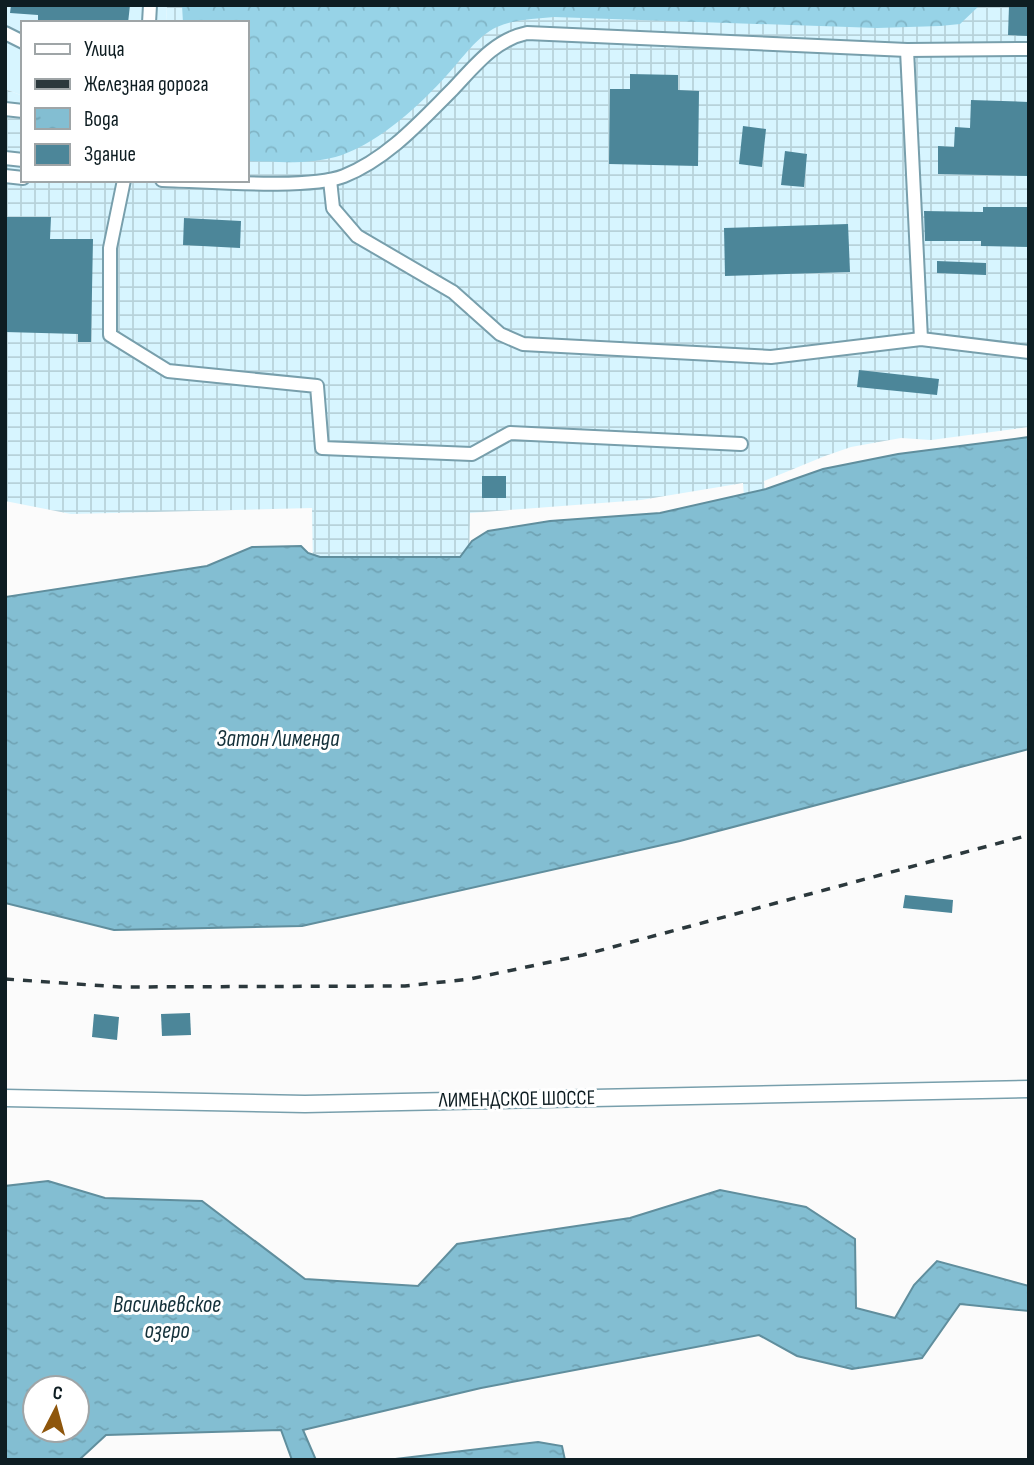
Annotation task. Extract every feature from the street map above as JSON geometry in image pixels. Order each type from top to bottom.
[{"type":"main road","name":"ЛИМЕНДСКОЕ ШОССЕ","points":[[5,1098],[304,1104],[1029,1089]]},
{"type":"lane","points":[[5,33],[21,41]]},
{"type":"lane","points":[[248,180],[330,180],[361,167],[418,124],[489,51],[508,38],[527,33],[907,50],[1029,49]]},
{"type":"lane","points":[[907,50],[921,339]]},
{"type":"lane","points":[[330,180],[333,208],[356,236],[453,292],[500,334],[523,344],[771,357],[921,339],[1029,352]]},
{"type":"lane","points":[[124,182],[110,248],[110,335],[168,371],[317,386],[322,448],[472,454],[510,433],[741,444]]},
{"type":"shaded area","points":[[5,5],[167,5],[166,21],[21,21],[21,95],[5,89]]},
{"type":"shaded area","points":[[167,5],[1029,5],[1029,427],[931,440],[901,438],[851,447],[825,456],[764,481],[767,524],[746,527],[743,483],[641,500],[470,513],[469,568],[313,569],[312,508],[71,514],[5,501],[5,89],[21,95],[21,182],[248,182],[248,21],[166,21]]},
{"type":"green space","points":[[182,5],[980,5],[960,24],[940,26],[877,28],[554,17],[511,22],[483,36],[425,98],[371,141],[342,155],[307,162],[248,161],[248,21],[183,21]]},
{"type":"water","name":"Затон Лименда","points":[[1029,437],[1029,749],[680,841],[302,926],[114,930],[5,903],[5,597],[207,566],[252,547],[301,546],[308,553],[320,557],[460,557],[472,541],[488,531],[550,521],[660,513],[766,489],[823,469],[898,454]]},
{"type":"water","name":"Васильевское озеро","points":[[48,1181],[105,1198],[202,1201],[305,1279],[418,1286],[457,1244],[630,1218],[720,1190],[806,1207],[855,1239],[856,1308],[895,1318],[914,1285],[937,1261],[1029,1286],[1029,1311],[960,1304],[922,1358],[852,1369],[797,1356],[759,1335],[481,1388],[303,1430],[316,1460],[292,1460],[281,1430],[106,1435],[79,1460],[5,1460],[5,1186]]},
{"type":"water","points":[[538,1442],[562,1446],[565,1460],[387,1460]]},
{"type":"building","points":[[11,5],[130,5],[128,21],[38,21],[38,15],[10,13]]},
{"type":"building","points":[[1009,6],[1029,6],[1029,36],[1008,35]]},
{"type":"building","points":[[630,74],[678,75],[678,90],[699,91],[698,166],[609,164],[610,89],[630,89]]},
{"type":"building","points":[[971,100],[1029,102],[1029,176],[938,174],[938,146],[954,147],[955,127],[970,128]]},
{"type":"building","points":[[743,126],[766,129],[762,167],[739,164]]},
{"type":"building","points":[[785,151],[807,154],[804,187],[781,185]]},
{"type":"building","points":[[983,207],[1029,207],[1029,247],[981,246],[981,241],[925,241],[924,211],[983,212]]},
{"type":"building","points":[[5,217],[51,217],[50,239],[93,239],[91,342],[78,342],[78,334],[5,332]]},
{"type":"building","points":[[184,218],[241,221],[240,248],[183,245]]},
{"type":"building","points":[[848,224],[850,272],[725,276],[724,228]]},
{"type":"building","points":[[937,261],[986,263],[986,275],[937,273]]},
{"type":"building","points":[[859,370],[939,379],[937,395],[857,387]]},
{"type":"building","points":[[482,476],[506,476],[506,498],[482,498]]},
{"type":"building","points":[[905,895],[953,900],[952,913],[903,908]]},
{"type":"building","points":[[190,1013],[191,1035],[162,1036],[161,1014]]},
{"type":"building","points":[[94,1014],[119,1017],[117,1040],[92,1037]]},
{"type":"railway","points":[[5,979],[120,987],[405,986],[470,979],[583,955],[1029,835]]}]
